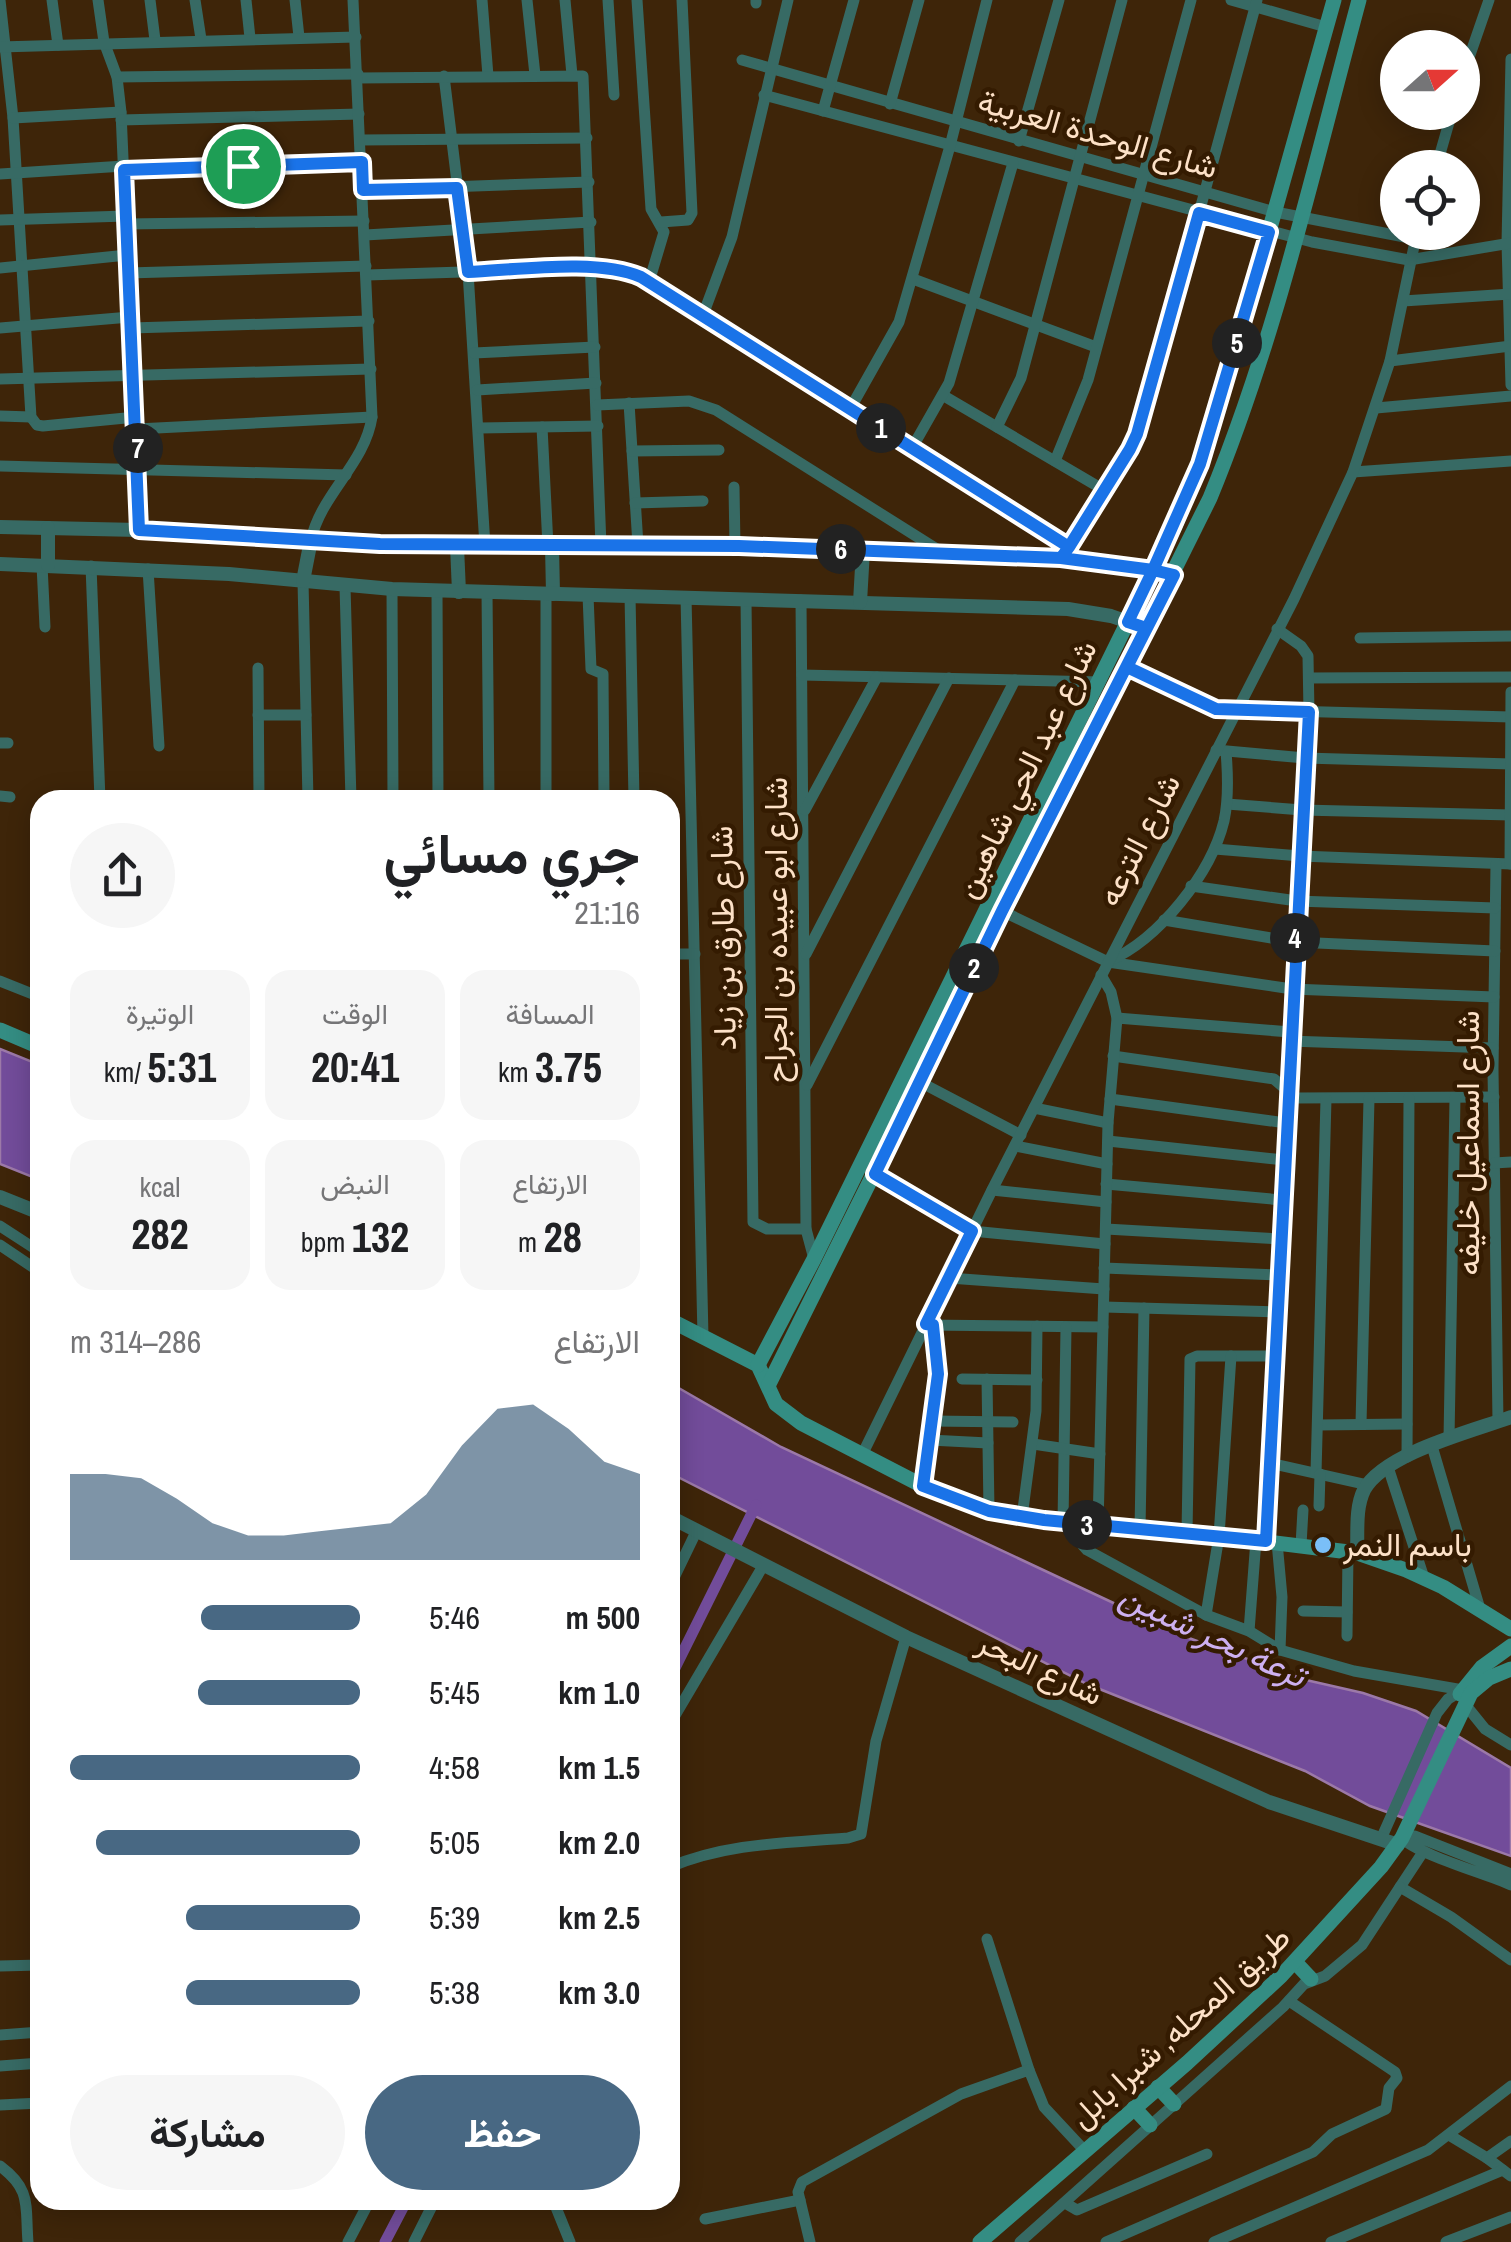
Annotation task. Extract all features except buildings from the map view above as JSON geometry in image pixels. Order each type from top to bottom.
[{"type":"main road","name":"شارع عبد الحي شاهين","points":[[758,1366],[1100,682],[1200,464],[1334,0]]},
{"type":"main road","name":"شارع عبد الحي شاهين","points":[[769,1384],[1210,498],[1242,417],[1296,239],[1359,0]]},
{"type":"main road","points":[[0,1030],[30,1043]]},
{"type":"main road","points":[[680,1325],[758,1366],[776,1404],[788,1414],[923,1486],[989,1511],[1063,1523],[1352,1552],[1424,1578],[1480,1609],[1509,1635],[1482,1667],[1460,1709]]},
{"type":"main road","points":[[1460,1709],[1480,1685],[1511,1669]]},
{"type":"main road","name":"طريق المحله, شبرا بابل","points":[[980,2242],[1084,2150],[1142,2117],[1303,1971],[1403,1837],[1460,1709]]},
{"type":"street","points":[[0,0],[5,91],[13,118],[7,133],[17,174],[31,417],[37,425],[372,417]]},
{"type":"street","points":[[52,0],[58,45]]},
{"type":"street","points":[[98,0],[121,116],[139,530]]},
{"type":"street","points":[[150,0],[156,40]]},
{"type":"street","points":[[195,0],[200,39]]},
{"type":"street","points":[[246,0],[250,38]]},
{"type":"street","points":[[295,0],[299,37]]},
{"type":"street","points":[[308,790],[303,581],[314,526],[369,435],[372,417],[353,0]]},
{"type":"street","points":[[482,0],[488,76]]},
{"type":"street","points":[[527,0],[535,75]]},
{"type":"street","points":[[565,0],[572,75]]},
{"type":"street","points":[[608,0],[614,95]]},
{"type":"street","points":[[638,0],[651,209],[661,222],[663,237],[650,282]]},
{"type":"street","points":[[661,222],[688,220],[692,213],[682,0]]},
{"type":"street","points":[[703,315],[732,237],[788,0]]},
{"type":"street","points":[[824,111],[854,0]]},
{"type":"street","points":[[890,104],[919,0]]},
{"type":"street","points":[[850,409],[893,337],[913,279],[987,0]]},
{"type":"street","points":[[1019,141],[1059,0]]},
{"type":"street","points":[[997,427],[1021,378],[1036,327],[1122,0]]},
{"type":"street","points":[[1055,461],[1079,407],[1191,0]]},
{"type":"street","points":[[1231,0],[1326,27]]},
{"type":"street","points":[[1479,30],[1490,0]]},
{"type":"street","points":[[1065,553],[1130,449],[1144,414],[1256,4]]},
{"type":"street","points":[[3,47],[356,37]]},
{"type":"street","points":[[1511,59],[1511,385]]},
{"type":"street","name":"شارع الوحدة العربية","points":[[742,60],[1275,212],[1380,230]]},
{"type":"street","points":[[116,77],[582,75],[588,138],[600,546]]},
{"type":"street","points":[[444,76],[468,272],[485,546]]},
{"type":"street","name":"شارع الوحدة العربية","points":[[764,96],[1296,239],[1410,260],[1509,243]]},
{"type":"street","points":[[13,118],[360,114]]},
{"type":"street","points":[[360,140],[588,138]]},
{"type":"street","points":[[0,174],[362,162]]},
{"type":"street","points":[[912,448],[944,396],[1013,163]]},
{"type":"street","points":[[363,190],[589,182]]},
{"type":"street","points":[[0,220],[364,221]]},
{"type":"street","points":[[365,235],[591,222]]},
{"type":"street","name":"شارع الترعه","points":[[862,1455],[1108,962],[1221,751],[1235,711],[1352,472],[1390,361],[1412,250]]},
{"type":"street","points":[[0,268],[128,255]]},
{"type":"street","points":[[128,273],[622,270],[650,282],[912,448],[1065,553]]},
{"type":"street","points":[[913,279],[1096,347]]},
{"type":"street","points":[[1403,301],[1510,294]]},
{"type":"street","points":[[0,328],[131,322],[369,321]]},
{"type":"street","points":[[1390,361],[1511,346]]},
{"type":"street","points":[[474,354],[596,348]]},
{"type":"street","points":[[0,379],[371,369]]},
{"type":"street","points":[[477,390],[596,384]]},
{"type":"street","points":[[944,396],[1104,490]]},
{"type":"street","points":[[1376,408],[1511,396]]},
{"type":"street","points":[[597,405],[689,401],[716,410],[943,553]]},
{"type":"street","points":[[629,403],[638,545]]},
{"type":"street","points":[[0,416],[31,417]]},
{"type":"street","points":[[480,428],[598,426]]},
{"type":"street","points":[[542,427],[550,546],[546,790]]},
{"type":"street","points":[[632,452],[719,450]]},
{"type":"street","points":[[1352,472],[1511,460]]},
{"type":"street","points":[[0,466],[346,475]]},
{"type":"street","points":[[734,487],[735,546]]},
{"type":"street","points":[[635,503],[703,501]]},
{"type":"street","points":[[0,528],[139,530],[457,546],[735,546],[1065,553],[1174,575]]},
{"type":"street","points":[[45,627],[48,528]]},
{"type":"street","points":[[457,546],[459,592]]},
{"type":"street","points":[[860,602],[863,550]]},
{"type":"street","points":[[0,564],[148,568],[459,592],[1068,608],[1146,628]]},
{"type":"street","points":[[90,566],[100,790]]},
{"type":"street","points":[[148,568],[159,746]]},
{"type":"street","points":[[346,586],[351,790]]},
{"type":"street","points":[[392,589],[393,790]]},
{"type":"street","points":[[437,591],[438,790]]},
{"type":"street","points":[[487,592],[489,790]]},
{"type":"street","points":[[588,595],[591,668],[602,672],[604,790]]},
{"type":"street","points":[[630,596],[634,790]]},
{"type":"street","points":[[686,598],[704,1337]]},
{"type":"street","name":"شارع طارق بن زياد","points":[[746,599],[753,1222],[758,1228],[806,1229]]},
{"type":"street","name":"شارع ابو عبيده بن الجراح","points":[[802,600],[806,1229],[814,1259]]},
{"type":"street","points":[[1249,1630],[1267,1541],[1309,712],[1308,656],[1302,646],[1277,628]]},
{"type":"street","points":[[1360,638],[1511,636]]},
{"type":"street","points":[[1127,667],[1198,703],[1235,711],[1511,717]]},
{"type":"street","points":[[258,668],[259,790]]},
{"type":"street","points":[[802,675],[1100,682]]},
{"type":"street","points":[[1309,678],[1511,676]]},
{"type":"street","points":[[803,814],[877,677]]},
{"type":"street","points":[[804,958],[949,678]]},
{"type":"street","points":[[805,1090],[1016,680]]},
{"type":"street","points":[[1214,849],[1510,864],[1511,692]]},
{"type":"street","points":[[258,715],[306,714]]},
{"type":"street","points":[[1108,962],[1138,946],[1164,920],[1214,849],[1227,804],[1221,751],[1305,758],[1511,764]]},
{"type":"street","points":[[1227,804],[1302,810],[1511,815]]},
{"type":"street","name":"شارع اسماعيل خليفه","points":[[1496,864],[1494,1164],[1504,1420]]},
{"type":"street","points":[[1191,886],[1297,901],[1495,912],[1511,917]]},
{"type":"street","points":[[1002,911],[1108,962],[1292,989],[1494,997]]},
{"type":"street","points":[[1164,920],[1295,942],[1494,957],[1511,963]]},
{"type":"street","points":[[680,954],[694,954]]},
{"type":"street","points":[[1098,1526],[1108,1123],[1116,1018],[1112,992],[1101,976]]},
{"type":"street","points":[[0,981],[30,993]]},
{"type":"street","points":[[1494,1016],[1511,1016]]},
{"type":"street","points":[[1116,1018],[1290,1037],[1494,1048]]},
{"type":"street","points":[[1113,1056],[1274,1079],[1296,1098],[1494,1097]]},
{"type":"street","points":[[1493,1068],[1511,1068]]},
{"type":"street","points":[[920,1082],[1018,1140],[1107,1164]]},
{"type":"street","points":[[1361,1424],[1369,1098]]},
{"type":"street","points":[[1407,1457],[1410,1098]]},
{"type":"street","points":[[1449,1439],[1456,1098]]},
{"type":"street","points":[[1110,1099],[1286,1123]]},
{"type":"street","points":[[1318,1506],[1326,1099]]},
{"type":"street","points":[[1034,1108],[1108,1123]]},
{"type":"street","points":[[1494,1116],[1511,1115]]},
{"type":"street","points":[[1108,1142],[1284,1160]]},
{"type":"street","points":[[1494,1164],[1511,1162]]},
{"type":"street","points":[[875,1174],[972,1231],[1105,1244]]},
{"type":"street","points":[[1106,1184],[1282,1200]]},
{"type":"street","points":[[992,1190],[1106,1202]]},
{"type":"street","points":[[0,1198],[30,1209]]},
{"type":"street","points":[[0,1226],[30,1246]]},
{"type":"street","points":[[1106,1229],[1280,1239]]},
{"type":"street","points":[[0,1246],[30,1266]]},
{"type":"street","points":[[1104,1268],[1279,1274]]},
{"type":"street","points":[[949,1278],[1104,1290]]},
{"type":"street","points":[[1104,1307],[1277,1312]]},
{"type":"street","points":[[1140,1530],[1144,1308]]},
{"type":"street","points":[[923,1486],[939,1360],[930,1325],[1103,1327]]},
{"type":"street","points":[[1022,1516],[1033,1444],[1036,1326]]},
{"type":"street","points":[[1066,1327],[1063,1523],[1086,1550],[1206,1615],[1249,1630],[1280,1650],[1460,1709]]},
{"type":"street","points":[[1206,1615],[1219,1536],[1231,1356]]},
{"type":"street","points":[[1187,1534],[1190,1359],[1275,1356]]},
{"type":"street","points":[[962,1379],[1037,1380]]},
{"type":"street","points":[[987,1379],[989,1511]]},
{"type":"street","points":[[1347,1636],[1352,1552],[1360,1503],[1368,1485],[1407,1457],[1504,1420]]},
{"type":"street","points":[[932,1421],[1013,1422]]},
{"type":"street","points":[[1318,1425],[1408,1424]]},
{"type":"street","points":[[930,1440],[988,1443]]},
{"type":"street","points":[[1033,1444],[1100,1454]]},
{"type":"street","points":[[1432,1446],[1480,1609]]},
{"type":"street","points":[[1270,1463],[1368,1485]]},
{"type":"street","points":[[1388,1467],[1424,1578]]},
{"type":"street","points":[[1302,1546],[1304,1510]]},
{"type":"street","name":"شارع البحر","points":[[680,1522],[906,1637],[1269,1802],[1352,1832],[1384,1832],[1403,1837]]},
{"type":"street","points":[[680,1565],[697,1530]]},
{"type":"street","points":[[1267,1541],[1282,1597],[1280,1650]]},
{"type":"street","points":[[680,1707],[763,1566]]},
{"type":"street","points":[[1303,1611],[1347,1612]]},
{"type":"street","points":[[680,1863],[729,1848],[861,1834],[876,1741],[906,1637]]},
{"type":"street","points":[[1384,1832],[1437,1713],[1448,1698],[1484,1730],[1511,1744]]},
{"type":"street","points":[[1403,1837],[1415,1836],[1511,1874]]},
{"type":"street","points":[[1403,1837],[1413,1849],[1511,1885]]},
{"type":"street","points":[[1020,2242],[1065,2203],[1142,2117],[1289,2001],[1303,1971],[1325,1976],[1362,1945],[1422,1852]]},
{"type":"street","points":[[1400,1887],[1511,1960]]},
{"type":"street","points":[[987,1939],[1044,2107],[1084,2150]]},
{"type":"street","points":[[0,1966],[30,1964]]},
{"type":"street","points":[[1106,2242],[1313,2152],[1332,2134],[1386,2109],[1389,2088],[1397,2078],[1395,2072],[1289,2001]]},
{"type":"street","points":[[0,2035],[30,2033]]},
{"type":"street","points":[[0,2066],[30,2064]]},
{"type":"street","points":[[810,2242],[800,2200],[800,2185],[807,2179],[960,2094],[1029,2070]]},
{"type":"street","points":[[1214,2242],[1415,2156],[1511,2086]]},
{"type":"street","points":[[0,2105],[30,2104]]},
{"type":"street","points":[[1449,2134],[1507,2173]]},
{"type":"street","points":[[1486,2158],[1511,2141]]},
{"type":"street","points":[[1065,2203],[1077,2210],[1207,2154]]},
{"type":"street","points":[[0,2166],[24,2190],[28,2242]]},
{"type":"street","points":[[1331,2242],[1507,2173]]},
{"type":"street","points":[[706,2220],[800,2200]]},
{"type":"street","points":[[348,2242],[365,2210]]},
{"type":"street","points":[[414,2242],[430,2210]]},
{"type":"street","points":[[557,2210],[570,2242]]},
{"type":"street","points":[[1446,2242],[1511,2217]]},
{"type":"shaded area","points":[[0,1049],[30,1061],[30,1176],[0,1164]]},
{"type":"shaded area","points":[[680,1389],[781,1447],[1186,1637],[1306,1680],[1416,1711],[1511,1768],[1511,1856],[1370,1806],[1305,1771],[1087,1684],[680,1478]]},
{"type":"waterway","points":[[680,1658],[756,1505]]},
{"type":"waterway","points":[[385,2242],[402,2210]]},
{"type":"place","name":"باسم النمر","points":[[1323,1545]]},
{"type":"route","points":[[243,166],[124,170],[139,530],[380,544],[739,546],[1061,558],[1069,547],[1130,449],[1137,434],[1199,213],[1269,232],[1200,464],[1153,570],[1174,575],[1127,667],[1216,709],[1309,712],[1266,1541],[1044,1520],[970,1506],[923,1486],[939,1360],[933,1325],[926,1324],[972,1231],[875,1174],[1002,911],[1146,628],[1128,622],[1153,570],[1061,558],[1069,547],[641,277],[622,270],[592,268],[468,272],[457,188],[363,190],[362,162],[243,166]]},
{"type":"water label","name":"ترعة بحر شبين","points":[[1213,1635]]}]
